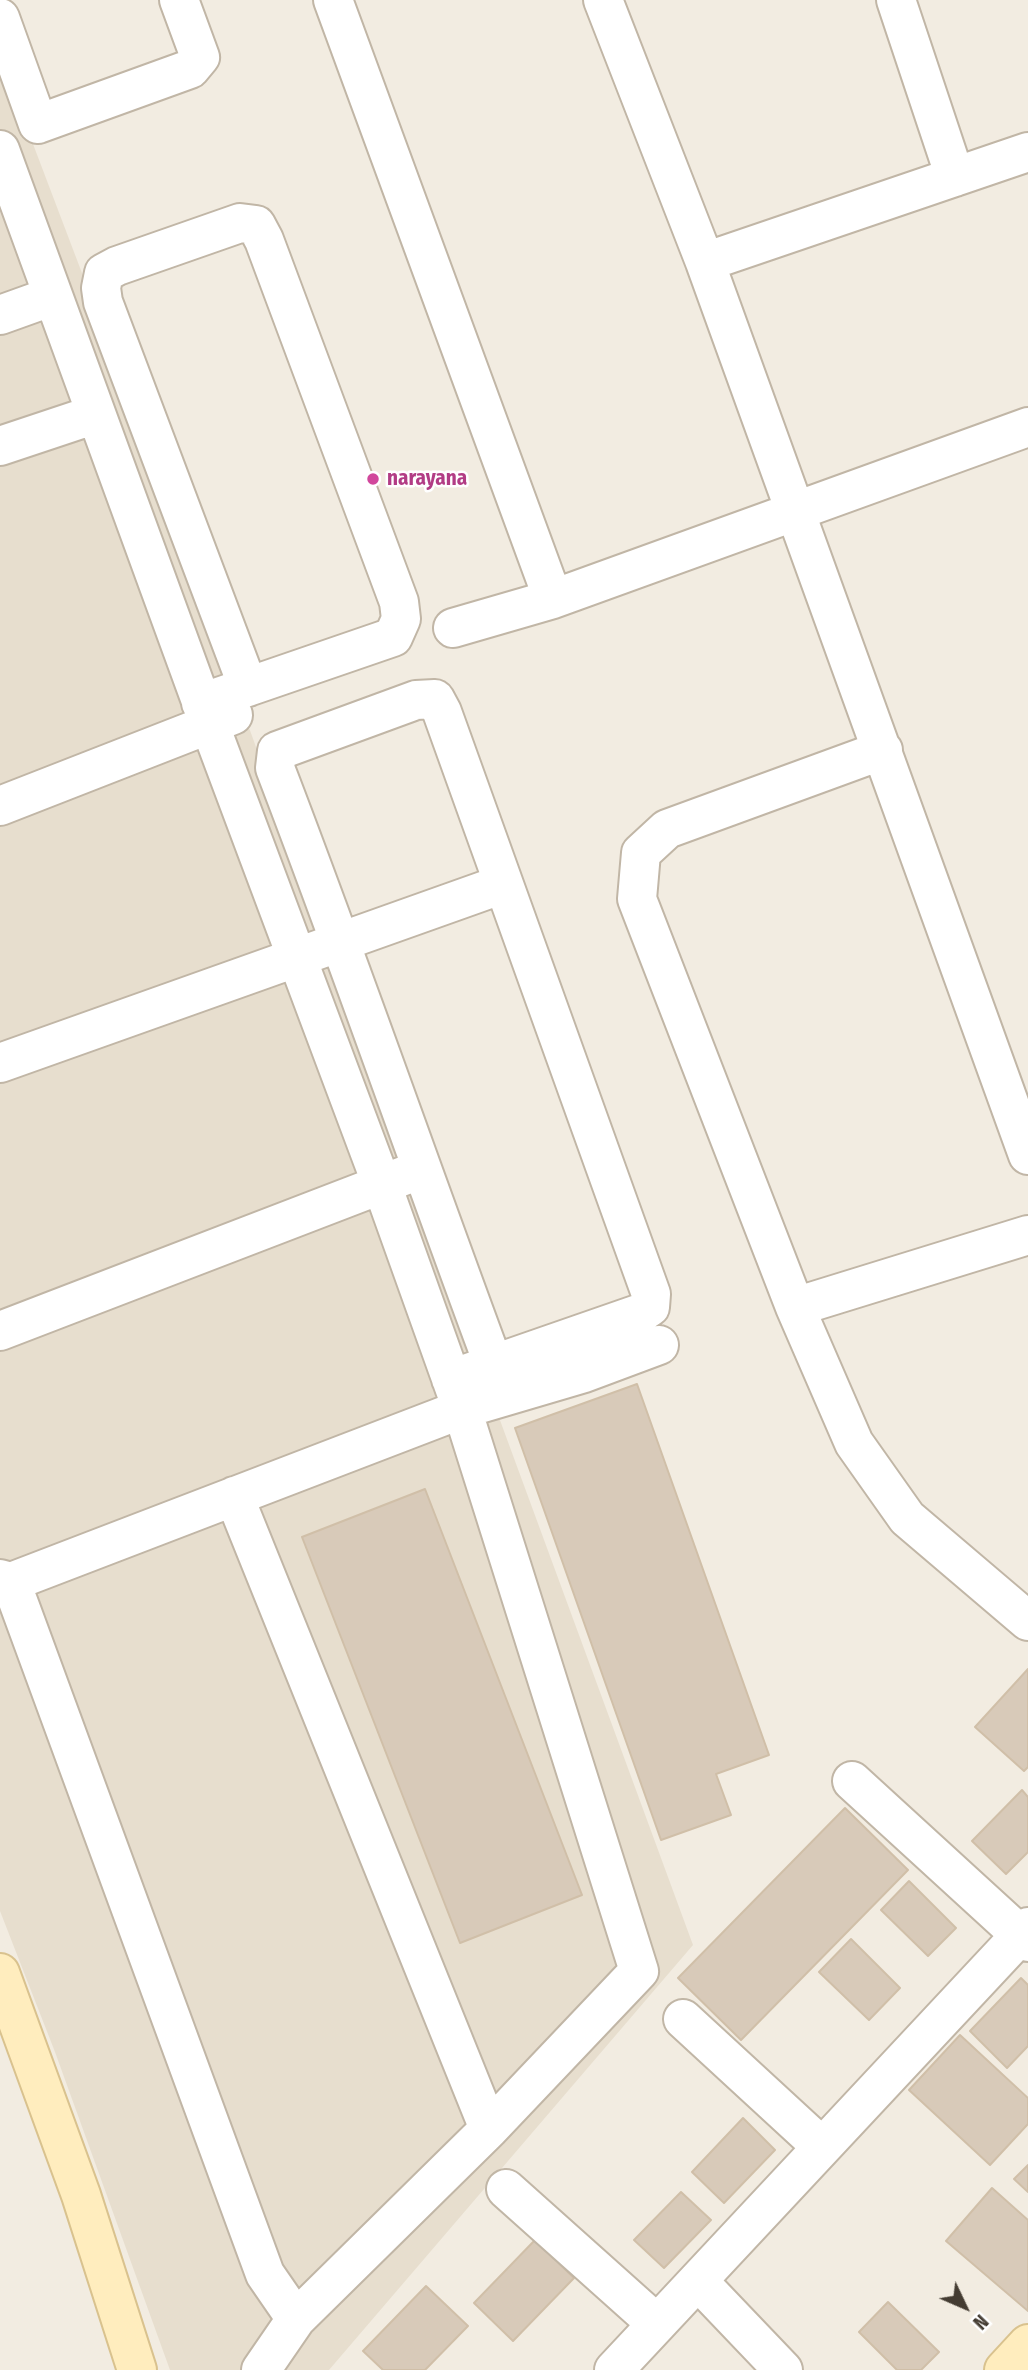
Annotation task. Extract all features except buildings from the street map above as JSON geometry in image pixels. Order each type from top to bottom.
[{"type":"street","points":[[0,135],[190,69],[200,57],[179,0]]},
{"type":"street","points":[[333,0],[553,599]]},
{"type":"street","points":[[603,0],[705,262],[1028,1155]]},
{"type":"street","points":[[896,0],[955,177]]},
{"type":"street","points":[[0,18],[38,124]]},
{"type":"street","points":[[705,262],[1028,152]]},
{"type":"street","points":[[3,167],[382,1185],[456,1394],[639,1971],[489,2129],[296,2319],[261,2370]]},
{"type":"street","points":[[0,806],[205,713],[248,687],[393,637],[401,619],[394,589],[256,225],[240,223],[117,266],[104,273],[101,288],[103,302],[248,687]]},
{"type":"street","points":[[0,315],[53,296]]},
{"type":"street","points":[[0,446],[96,414]]},
{"type":"street","points":[[453,628],[553,599],[1028,427]]},
{"type":"street","points":[[135,522],[178,503]]},
{"type":"street","points":[[205,713],[380,662]]},
{"type":"street","points":[[296,2319],[265,2274],[6,1580],[234,1496],[456,1394],[494,1366],[641,1313],[650,1307],[651,1294],[442,712],[435,699],[416,700],[277,751],[275,768],[341,941],[494,1366]]},
{"type":"street","points":[[883,750],[667,830],[641,853],[636,899],[795,1307],[854,1443],[907,1518],[1028,1621]]},
{"type":"street","points":[[0,1063],[503,884]]},
{"type":"street","points":[[0,1331],[421,1168]]},
{"type":"street","points":[[795,1307],[1028,1235]]},
{"type":"street","points":[[456,1394],[584,1373],[659,1345]]},
{"type":"street","points":[[234,1496],[489,2129]]},
{"type":"street","points":[[614,2370],[822,2147],[1026,1935],[852,1781]]},
{"type":"street","points":[[0,1973],[81,2195],[137,2370]]},
{"type":"street","points":[[683,2019],[822,2147]]},
{"type":"street","points":[[506,2189],[657,2324]]},
{"type":"street","points":[[698,2281],[783,2370]]},
{"type":"street","points":[[1004,2370],[1028,2344]]},
{"type":"shaded area","points":[[0,57],[140,426],[458,1306],[693,1945],[329,2370],[170,2370],[55,2052],[0,1911]]},
{"type":"place","name":"narayana","points":[[373,479]]}]
